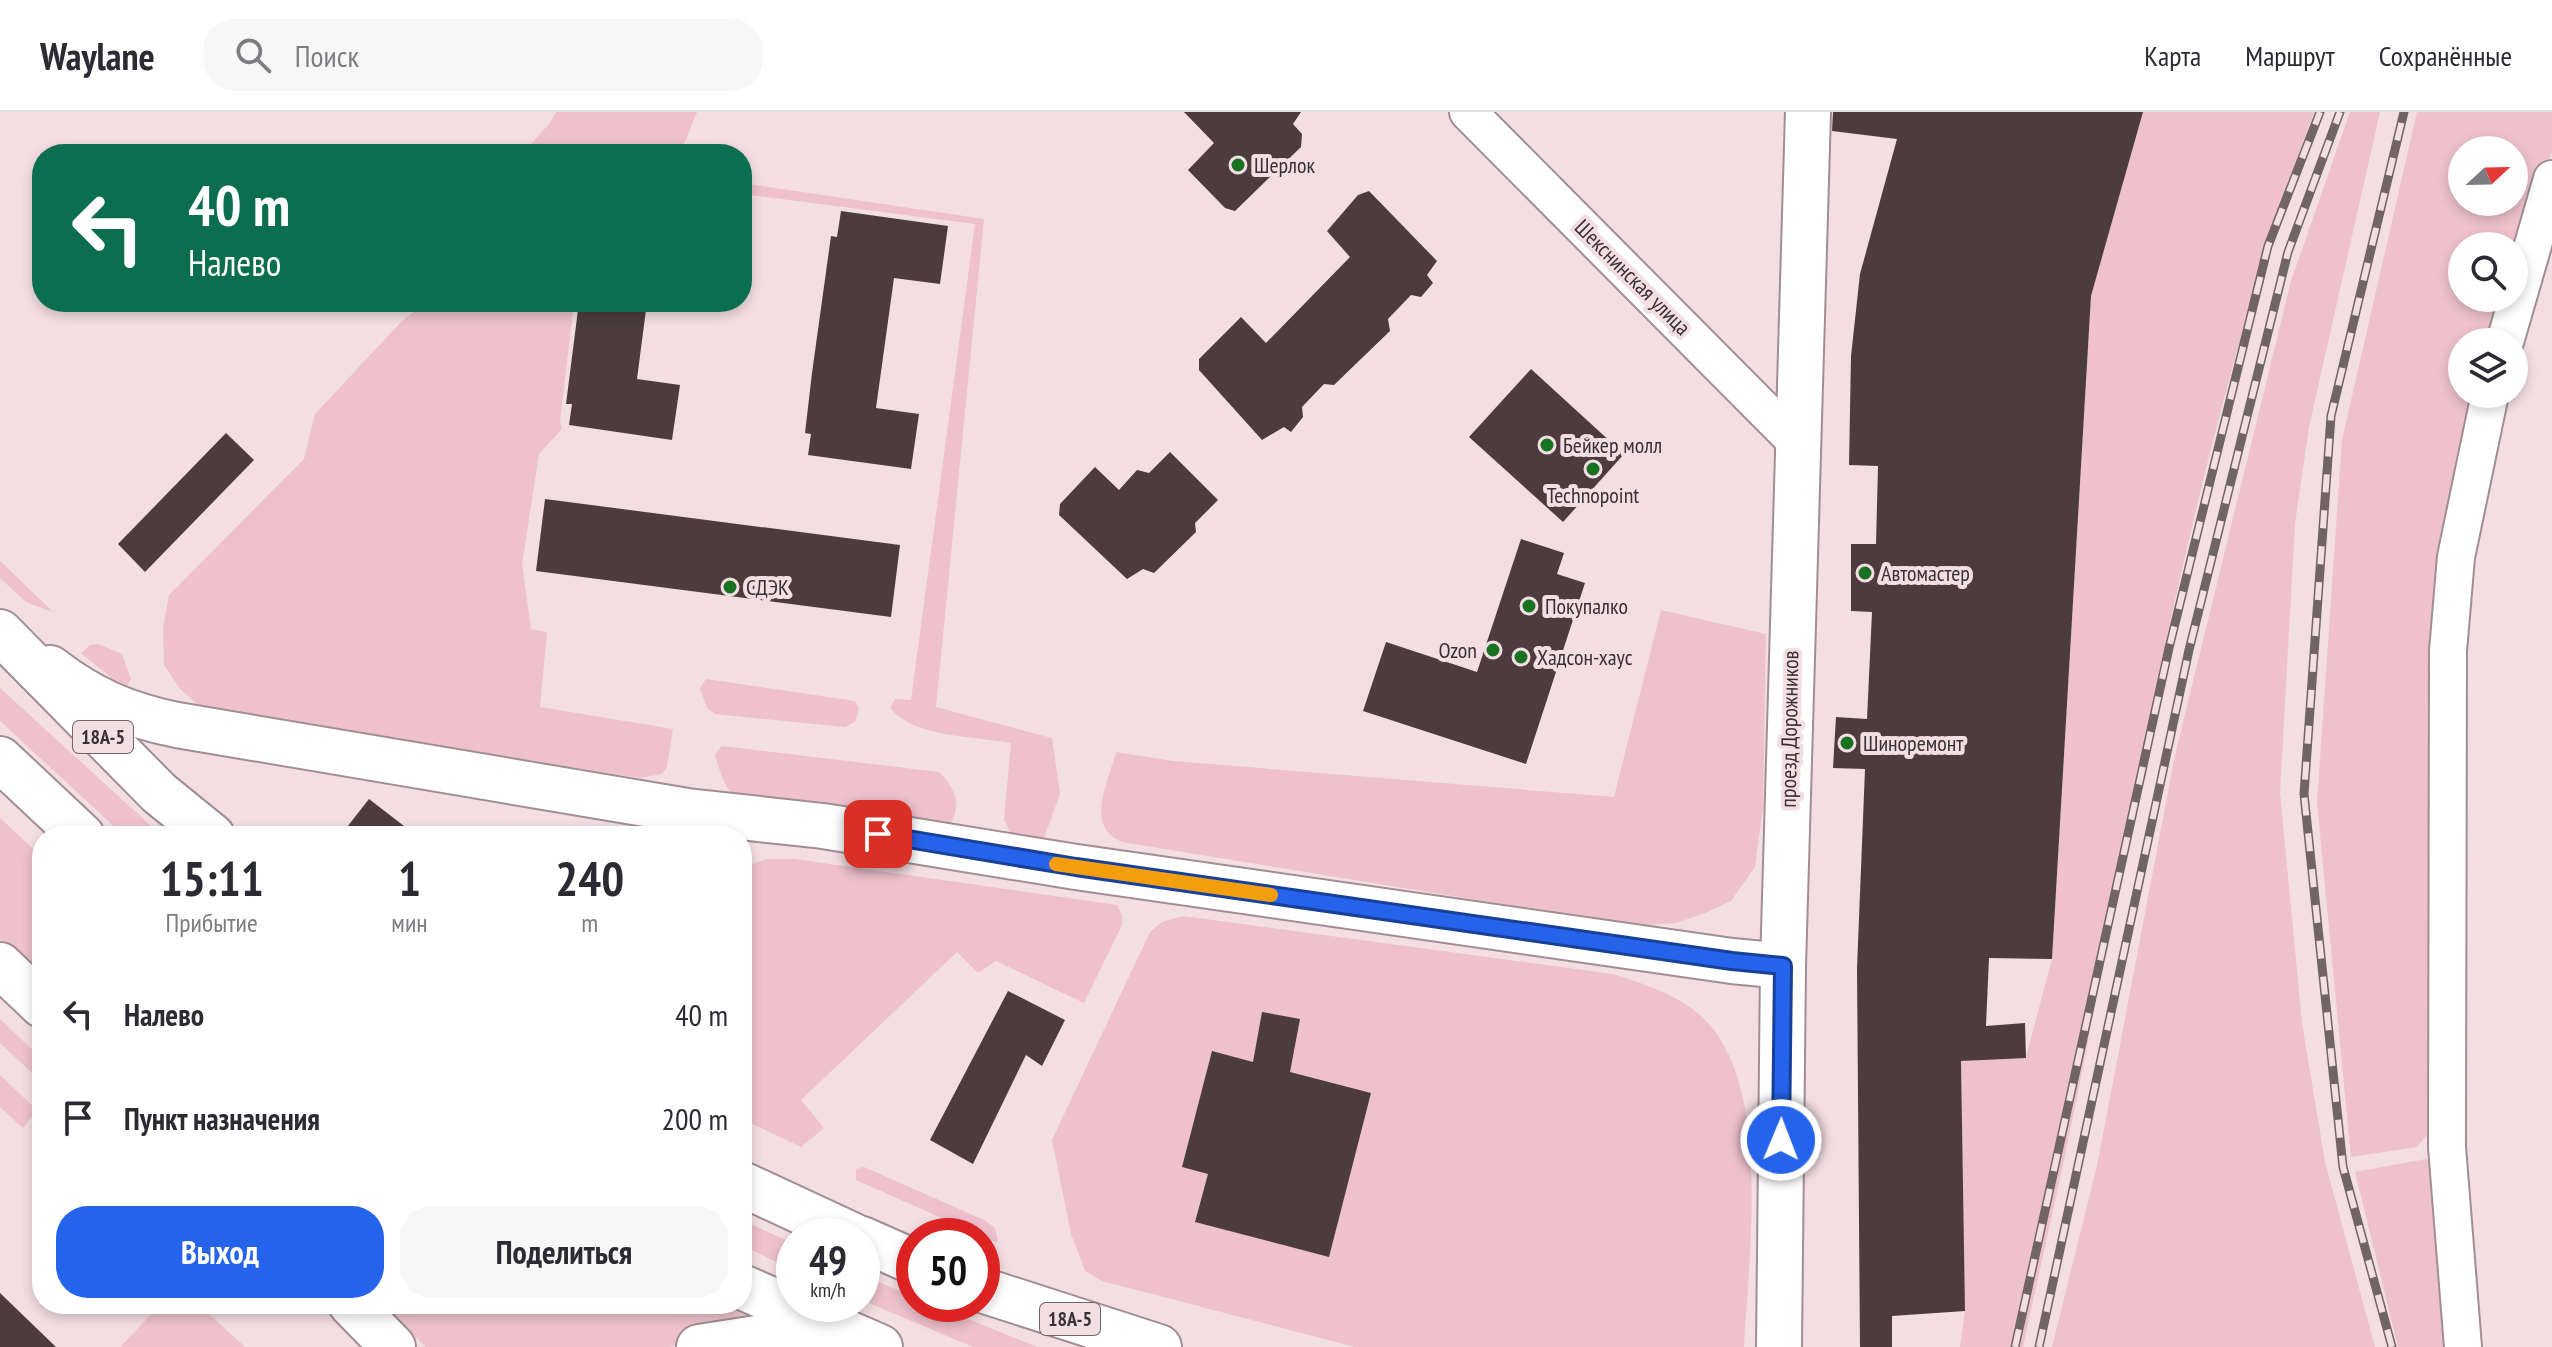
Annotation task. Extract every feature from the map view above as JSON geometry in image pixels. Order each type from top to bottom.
[{"type":"main road","name":"проезд Дорожников","points":[[1779,1347],[1783,966],[1808,112]]},
{"type":"main road","points":[[0,629],[82,693],[138,718],[687,811],[823,826],[1076,867],[1783,966]]},
{"type":"main road","name":"18А-5","points":[[0,629],[159,793],[200,826]]},
{"type":"main road","points":[[0,759],[71,826]]},
{"type":"main road","points":[[0,779],[43,826]]},
{"type":"main road","points":[[752,834],[823,826]]},
{"type":"main road","points":[[0,965],[32,995]]},
{"type":"main road","points":[[757,1192],[814,1218]]},
{"type":"main road","points":[[752,1291],[880,1347]]},
{"type":"main road","name":"18А-5","points":[[1000,1296],[1159,1347]]},
{"type":"main road","points":[[361,1314],[393,1347]]},
{"type":"main road","points":[[699,1347],[757,1338],[812,1347]]},
{"type":"street","name":"Шекснинская улица","points":[[1468,112],[1797,443]]},
{"type":"street","points":[[2509,328],[2552,179]]},
{"type":"street","points":[[2463,1347],[2447,1147],[2448,651],[2456,557],[2487,408]]},
{"type":"shaded area","points":[[556,112],[697,112],[684,144],[531,144]]},
{"type":"shaded area","points":[[2143,112],[2314,112],[2240,339],[2209,455],[2156,689],[2073,1118],[2023,1347],[1960,1347],[1965,1311],[1961,1061],[2026,1057],[2052,959],[2091,296]]},
{"type":"shaded area","points":[[2350,112],[2380,112],[2309,427],[2295,523],[2280,793],[2302,1023],[2325,1162],[2375,1347],[2052,1347],[2097,1166],[2175,755],[2291,281]]},
{"type":"shaded area","points":[[2417,112],[2552,112],[2552,150],[2528,244],[2528,232],[2448,232],[2448,312],[2511,312],[2507,328],[2448,328],[2448,408],[2488,408],[2430,875],[2429,1039],[2437,1122],[2417,1147],[2351,1157],[2317,803],[2342,440]]},
{"type":"shaded area","points":[[752,184],[984,219],[936,707],[1052,738],[1060,794],[1044,838],[1011,833],[1004,820],[1011,743],[930,730],[901,718],[890,708],[895,699],[911,700],[975,224],[752,195]]},
{"type":"shaded area","points":[[413,312],[573,312],[560,421],[562,429],[539,454],[522,564],[531,629],[547,632],[540,707],[673,729],[667,767],[662,774],[640,778],[203,709],[181,690],[164,665],[163,628],[169,595],[304,459],[315,414]]},
{"type":"shaded area","points":[[0,561],[53,612],[26,602],[0,578]]},
{"type":"shaded area","points":[[1661,610],[1766,634],[1763,807],[1755,867],[1731,901],[1705,913],[1676,923],[1636,926],[1122,842],[1104,826],[1101,815],[1104,790],[1116,752],[1173,761],[1614,797]]},
{"type":"shaded area","points":[[98,644],[122,654],[131,679],[125,689],[81,653],[90,645]]},
{"type":"shaded area","points":[[706,679],[855,701],[859,709],[855,722],[845,727],[715,714],[707,708],[700,688]]},
{"type":"shaded area","points":[[0,688],[151,826],[114,826],[0,721]]},
{"type":"shaded area","points":[[722,746],[939,772],[955,796],[954,817],[950,824],[940,827],[736,798],[725,783],[715,754]]},
{"type":"shaded area","points":[[0,818],[32,848],[32,969],[0,939]]},
{"type":"shaded area","points":[[768,859],[795,859],[1117,905],[1122,915],[1122,925],[1084,1003],[996,961],[978,973],[957,952],[801,1100],[824,1128],[801,1147],[752,1124],[752,864]]},
{"type":"shaded area","points":[[1183,916],[1613,974],[1659,990],[1692,1009],[1724,1045],[1739,1083],[1748,1126],[1751,1220],[1744,1347],[1355,1347],[1102,1281],[1085,1271],[1071,1234],[1052,1140],[1150,932],[1162,922]]},
{"type":"shaded area","points":[[0,1019],[32,1049],[32,1073],[0,1043]]},
{"type":"shaded area","points":[[0,1075],[32,1105],[32,1116],[23,1128],[0,1107]]},
{"type":"shaded area","points":[[2426,1159],[2436,1169],[2452,1347],[2398,1347],[2355,1172]]},
{"type":"shaded area","points":[[864,1167],[979,1218],[942,1218],[856,1180],[856,1169]]},
{"type":"shaded area","points":[[752,1225],[776,1236],[776,1262],[752,1250]]},
{"type":"shaded area","points":[[880,1283],[896,1289],[896,1314],[880,1308]]},
{"type":"shaded area","points":[[151,1314],[209,1314],[245,1347],[120,1347]]},
{"type":"shaded area","points":[[391,1314],[745,1314],[752,1317],[721,1322],[671,1347],[426,1347]]},
{"type":"shaded area","points":[[914,1322],[975,1322],[1037,1347],[973,1347]]},
{"type":"building","name":"Шерлок","points":[[1184,112],[1301,112],[1293,124],[1302,134],[1301,147],[1235,211],[1225,208],[1188,170],[1214,143]]},
{"type":"building","points":[[1833,112],[2143,112],[2091,296],[2052,959],[1989,958],[1986,1026],[2025,1023],[2026,1058],[1961,1061],[1965,1311],[1892,1316],[1892,1347],[1860,1347],[1857,968],[1865,769],[1833,768],[1836,717],[1867,719],[1872,612],[1851,611],[1851,544],[1876,544],[1878,466],[1849,465],[1851,356],[1860,274],[1897,139],[1832,131]]},
{"type":"building","points":[[1369,191],[1437,261],[1427,275],[1433,283],[1421,297],[1411,295],[1388,319],[1390,331],[1334,385],[1324,384],[1302,407],[1303,417],[1291,432],[1284,427],[1262,440],[1199,370],[1199,359],[1241,317],[1266,343],[1350,257],[1327,231],[1358,195]]},
{"type":"building","points":[[841,211],[948,226],[940,284],[894,278],[876,408],[919,414],[911,469],[808,455],[811,434],[805,433],[812,373],[831,236],[837,237]]},
{"type":"building","points":[[578,312],[646,312],[637,379],[680,385],[672,440],[569,425],[572,404],[566,404]]},
{"type":"building","name":"Бейкер молл","points":[[1531,369],[1624,454],[1563,522],[1469,437]]},
{"type":"building","points":[[226,433],[254,460],[145,572],[118,544]]},
{"type":"building","points":[[1170,452],[1218,500],[1195,523],[1196,532],[1154,573],[1143,569],[1127,579],[1059,515],[1060,504],[1095,467],[1119,490],[1137,470],[1149,473]]},
{"type":"building","points":[[545,499],[900,545],[891,617],[536,571]]},
{"type":"building","name":"Хадсон-хаус","points":[[1521,539],[1564,553],[1557,574],[1585,583],[1526,764],[1363,711],[1386,642],[1477,672]]},
{"type":"building","points":[[369,799],[404,826],[348,826]]},
{"type":"building","points":[[1008,991],[1065,1020],[1042,1066],[1026,1055],[973,1164],[930,1140]]},
{"type":"building","points":[[1262,1012],[1300,1019],[1290,1072],[1371,1093],[1329,1257],[1195,1222],[1208,1174],[1182,1167],[1212,1051],[1253,1062]]},
{"type":"building","points":[[0,1293],[56,1347],[0,1347]]},
{"type":"railway","points":[[2015,1347],[2169,648],[2268,246],[2320,112]]},
{"type":"railway","points":[[2039,1347],[2189,650],[2288,252],[2340,112]]},
{"type":"railway","points":[[2392,1347],[2343,1167],[2304,794],[2331,416],[2404,112]]},
{"type":"slow traffic","points":[[1056,864],[1271,895]]},
{"type":"place","name":"Шерлок","points":[[1238,165]]},
{"type":"place","name":"Бейкер молл","points":[[1547,445]]},
{"type":"place","name":"Technopoint","points":[[1593,469]]},
{"type":"place","name":"Автомастер","points":[[1865,573]]},
{"type":"place","name":"СДЭК","points":[[730,587]]},
{"type":"place","name":"Покупалко","points":[[1529,606]]},
{"type":"place","name":"Ozon","points":[[1493,650]]},
{"type":"place","name":"Хадсон-хаус","points":[[1521,657]]},
{"type":"place","name":"Шиноремонт","points":[[1847,743]]},
{"type":"route","points":[[878,834],[1076,867],[1783,966],[1781,1140]]}]
